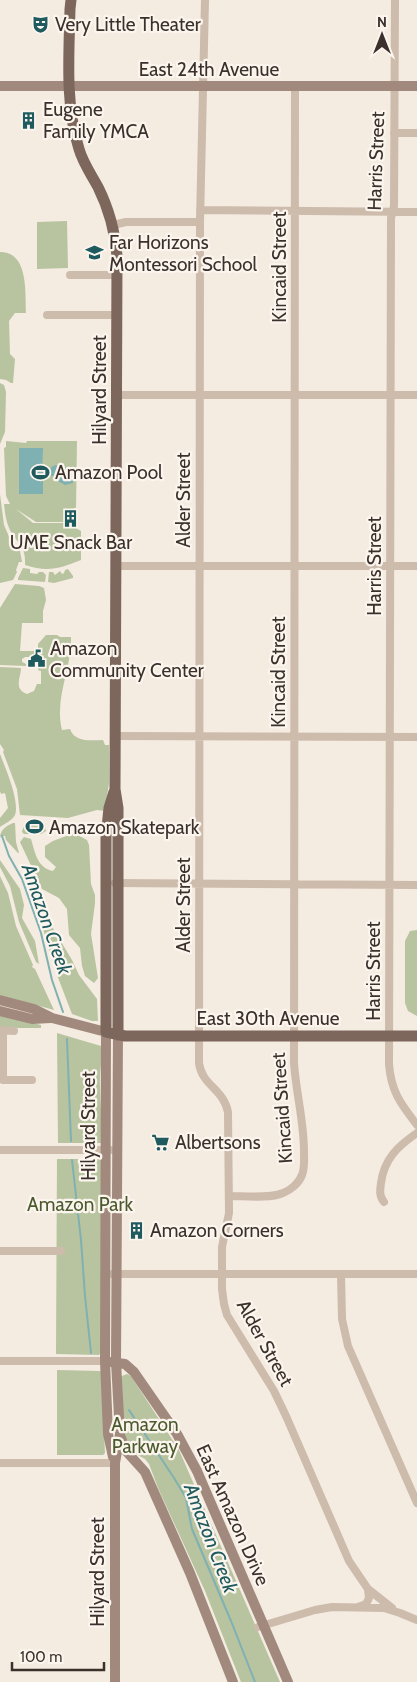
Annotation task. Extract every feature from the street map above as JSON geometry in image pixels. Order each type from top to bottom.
[{"type":"main road","name":"Hilyard Street","points":[[69,3],[71,115],[79,151],[98,186],[113,225],[116,241],[117,275],[115,789],[118,808],[118,1150],[116,1362],[120,1434],[115,1462],[115,1682]]},
{"type":"main road","name":"East 24th Avenue","points":[[0,86],[417,86]]},
{"type":"main road","name":"Hilyard Street","points":[[115,789],[107,823],[105,1150],[105,1361],[108,1434],[115,1462]]},
{"type":"main road","points":[[0,1000],[34,1009],[52,1018],[118,1034]]},
{"type":"main road","points":[[0,1011],[32,1020],[52,1018]]},
{"type":"main road","name":"East 30th Avenue","points":[[118,1034],[417,1036]]},
{"type":"main road","name":"East Amazon Drive","points":[[105,1361],[125,1364],[134,1372],[183,1445],[196,1471],[261,1626],[288,1682]]},
{"type":"main road","points":[[120,1434],[126,1451],[145,1472],[190,1573],[233,1682]]},
{"type":"main road","points":[[115,1462],[139,1465]]},
{"type":"street","name":"Alder Street","points":[[204,0],[200,210],[198,1036],[200,1071],[222,1095],[228,1112],[229,1196],[227,1225],[222,1247],[224,1304],[227,1316],[274,1391],[349,1561],[368,1589],[388,1606],[400,1613]]},
{"type":"street","name":"Harris Street","points":[[395,0],[394,206],[390,218],[389,1064],[392,1085],[396,1096],[417,1125]]},
{"type":"street","name":"Kincaid Street","points":[[229,1196],[274,1196],[283,1193],[298,1182],[304,1165],[303,1124],[296,1080],[294,1036],[295,87]]},
{"type":"street","points":[[394,134],[417,133]]},
{"type":"street","points":[[200,210],[417,212]]},
{"type":"street","points":[[113,225],[126,222],[200,222]]},
{"type":"street","points":[[70,274],[117,275]]},
{"type":"street","points":[[47,315],[116,315]]},
{"type":"street","points":[[117,395],[417,396]]},
{"type":"street","points":[[116,566],[417,566]]},
{"type":"street","points":[[116,736],[417,737]]},
{"type":"street","points":[[106,883],[417,885]]},
{"type":"street","points":[[14,1030],[1,1030],[3,1080],[32,1080]]},
{"type":"street","points":[[384,1202],[380,1194],[386,1164],[393,1152],[417,1133]]},
{"type":"street","points":[[0,1150],[118,1150]]},
{"type":"street","points":[[0,1251],[61,1251]]},
{"type":"street","points":[[105,1274],[417,1274]]},
{"type":"street","points":[[340,1274],[342,1319],[348,1346],[417,1503]]},
{"type":"street","points":[[0,1361],[105,1361]]},
{"type":"street","points":[[0,1463],[115,1462]]},
{"type":"street","points":[[358,1607],[366,1604],[369,1598],[368,1589]]},
{"type":"street","points":[[261,1626],[320,1608],[384,1608],[417,1620]]},
{"type":"green space","points":[[67,221],[68,268],[37,269],[37,222]]},
{"type":"green space","points":[[0,252],[9,254],[16,259],[21,266],[25,285],[26,313],[15,313],[9,321],[10,354],[15,359],[13,383],[0,379]]},
{"type":"green space","points":[[0,383],[4,385],[6,392],[5,432],[0,444]]},
{"type":"green space","name":"Amazon Pool","points":[[6,441],[26,443],[27,441],[77,441],[76,508],[74,508],[74,515],[68,515],[67,522],[36,522],[16,509],[33,523],[74,523],[76,528],[81,531],[81,560],[48,569],[25,565],[23,550],[11,532],[5,514],[4,504],[10,504],[6,496],[4,448],[6,447]]},
{"type":"green space","points":[[0,494],[4,525],[10,539],[20,551],[22,562],[19,562],[13,580],[0,583]]},
{"type":"green space","points":[[23,568],[30,569],[30,573],[37,574],[43,572],[46,575],[45,582],[18,580]]},
{"type":"green space","points":[[68,569],[73,578],[54,583],[48,582],[49,572],[53,572],[55,575],[60,571],[62,574]]},
{"type":"green space","points":[[15,584],[44,588],[46,600],[43,611],[43,623],[22,623],[20,651],[34,651],[34,657],[22,659],[26,666],[0,665],[0,608]]},
{"type":"green space","points":[[46,635],[71,637],[71,649],[60,706],[62,730],[70,729],[79,739],[103,740],[105,745],[109,745],[109,783],[105,811],[97,810],[68,818],[20,815],[17,789],[3,752],[4,750],[0,744],[0,667],[21,668],[20,689],[27,694],[34,691],[37,684],[41,684],[41,671],[38,670],[38,644]]},
{"type":"green space","points":[[0,754],[11,784],[16,809],[14,817],[0,827],[0,818],[8,808],[5,793],[1,794],[0,791]]},
{"type":"green space","name":"Amazon Skatepark","points":[[32,821],[44,824],[46,831],[41,834],[24,834],[22,832],[23,828]]},
{"type":"green space","points":[[15,823],[16,842],[19,853],[6,840],[5,836],[0,838],[4,829]]},
{"type":"green space","points":[[74,833],[87,840],[89,845],[91,884],[95,895],[91,934],[98,978],[94,983],[85,976],[80,948],[69,935],[67,909],[59,898],[42,889],[20,842],[24,837],[31,839],[40,863],[43,867],[53,871],[56,867],[45,857],[45,846]]},
{"type":"green space","points":[[0,860],[20,889],[24,905],[22,918],[35,941],[39,964],[36,962],[19,922],[10,886],[0,867]]},
{"type":"green space","points":[[0,876],[8,893],[16,926],[33,965],[32,967],[35,969],[54,1010],[0,995]]},
{"type":"green space","points":[[48,920],[79,975],[97,999],[98,1021],[92,1021],[72,1014],[57,975],[43,929],[43,924]]},
{"type":"green space","points":[[417,930],[417,1016],[408,1011],[405,1003],[405,941],[410,931]]},
{"type":"green space","points":[[0,1014],[41,1025],[41,1028],[0,1028]]},
{"type":"green space","name":"Amazon Park","points":[[57,1033],[101,1046],[102,1143],[58,1143]]},
{"type":"green space","name":"Amazon Park","points":[[57,1159],[101,1159],[101,1352],[99,1355],[56,1354]]},
{"type":"green space","points":[[57,1370],[101,1372],[105,1453],[103,1455],[57,1455]]},
{"type":"green space","name":"Amazon Parkway","points":[[127,1374],[131,1376],[179,1450],[280,1682],[241,1682],[205,1591],[149,1464],[145,1459],[134,1453],[125,1443],[121,1379],[122,1376]]},
{"type":"water","points":[[19,448],[43,448],[43,494],[19,494]]},
{"type":"water","points":[[56,465],[60,467],[73,467],[73,478],[67,479],[73,480],[73,483],[65,485],[58,481],[57,478],[61,473],[51,476],[51,467]]},
{"type":"waterway","name":"Amazon Creek","points":[[2,836],[9,856],[22,879],[41,933],[52,980],[63,1012]]},
{"type":"waterway","name":"Amazon Creek","points":[[67,1039],[71,1141]]},
{"type":"waterway","name":"Amazon Creek","points":[[72,1160],[91,1353]]},
{"type":"waterway","name":"Amazon Creek","points":[[129,1410],[186,1498],[192,1529],[255,1682]]},
{"type":"place","name":"Very Little Theater","points":[[41,24]]},
{"type":"place","name":"Eugene Family YMCA","points":[[29,120]]},
{"type":"place","name":"Far Horizons Montessori School","points":[[95,253]]},
{"type":"place","name":"Amazon Pool","points":[[41,472]]},
{"type":"place","name":"UME Snack Bar","points":[[71,519]]},
{"type":"place","name":"Amazon Community Center","points":[[36,659]]},
{"type":"place","name":"Amazon Skatepark","points":[[35,827]]},
{"type":"place","name":"Albertsons","points":[[161,1142]]},
{"type":"place","name":"Amazon Corners","points":[[136,1230]]}]
